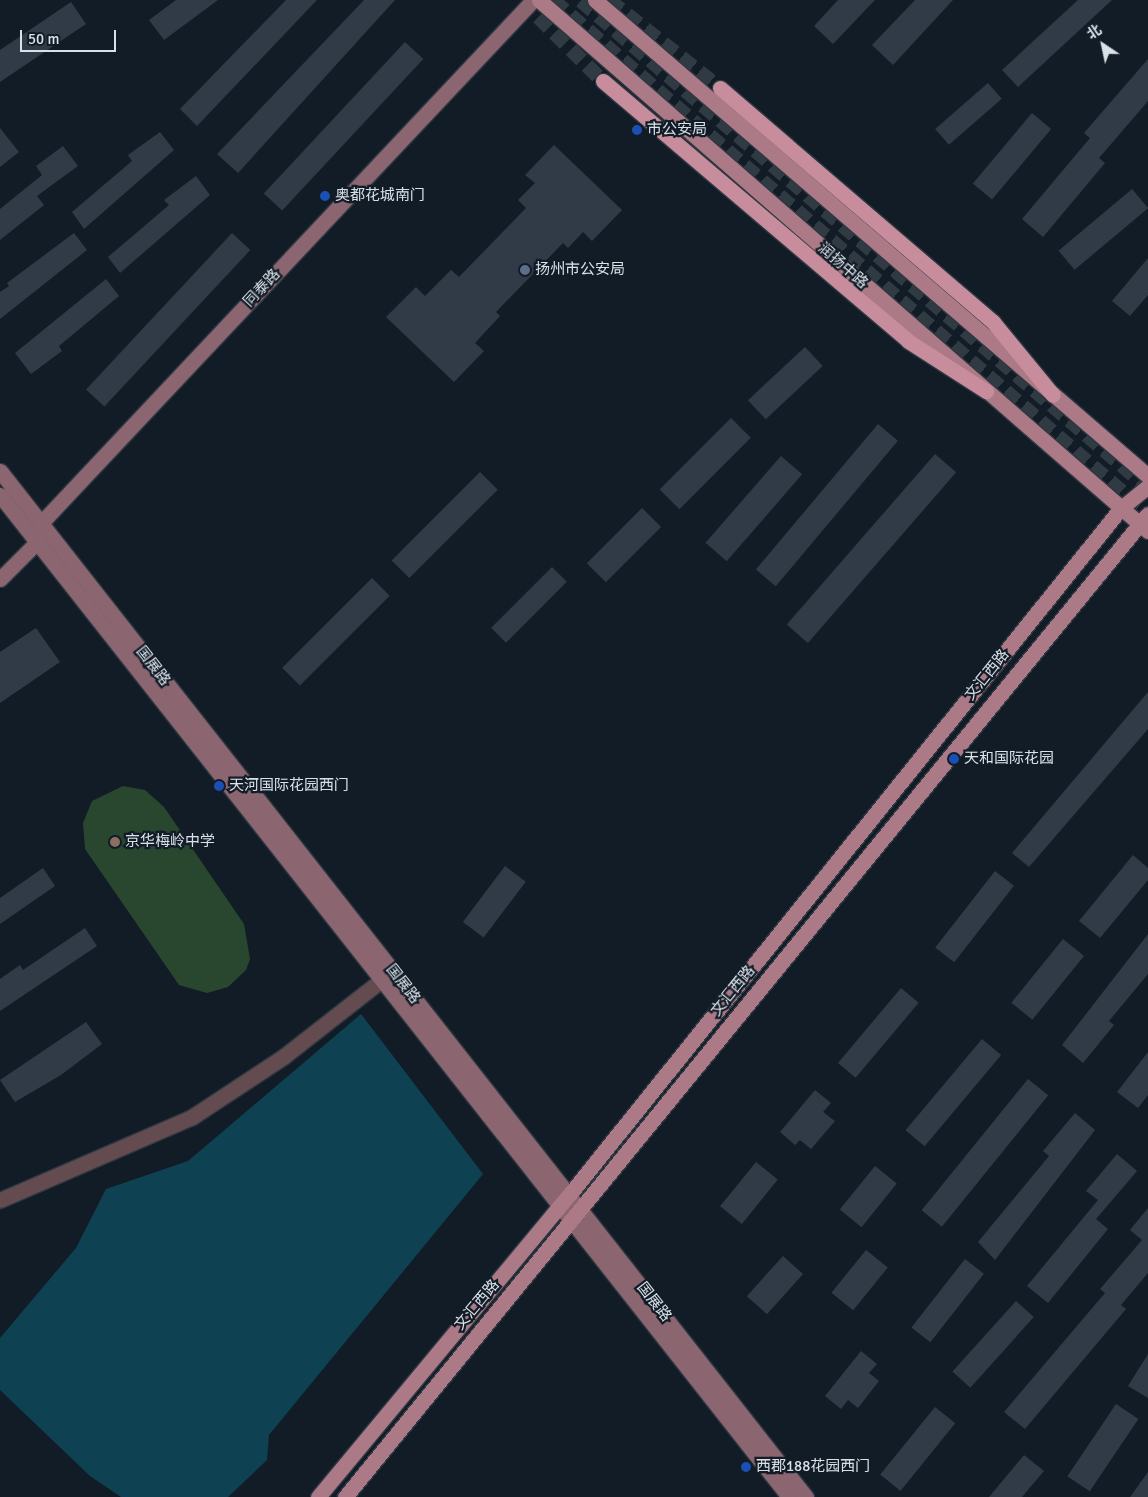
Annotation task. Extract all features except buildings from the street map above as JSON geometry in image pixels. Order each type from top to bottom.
[{"type":"highway","points":[[603,81],[908,341],[986,391]]},
{"type":"highway","points":[[720,88],[993,322],[1053,395]]},
{"type":"main road","name":"润扬中路","points":[[539,0],[1121,508],[1145,523]]},
{"type":"main road","points":[[595,0],[1148,476]]},
{"type":"main road","name":"文汇西路","points":[[318,1497],[565,1200],[1121,508],[1148,486]]},
{"type":"main road","name":"文汇西路","points":[[345,1497],[578,1216],[1145,523]]},
{"type":"street","name":"同泰路","points":[[41,524],[532,0]]},
{"type":"street","name":"国展路","points":[[0,471],[565,1200]]},
{"type":"street","name":"国展路","points":[[0,495],[384,978],[806,1497]]},
{"type":"street","points":[[0,579],[37,542],[41,524]]},
{"type":"street","points":[[0,1200],[192,1117],[283,1057],[384,978]]},
{"type":"street","name":"国展路","points":[[578,1216],[790,1497]]},
{"type":"green space","points":[[123,786],[145,790],[164,807],[244,924],[250,959],[246,970],[228,987],[207,993],[179,985],[85,849],[83,823],[92,801]]},
{"type":"water","points":[[361,1014],[483,1174],[269,1435],[267,1460],[228,1497],[121,1497],[90,1476],[0,1390],[0,1338],[76,1248],[106,1189],[188,1161]]},
{"type":"tunnel","points":[[522,0],[603,81]]},
{"type":"tunnel","points":[[553,0],[1148,514]]},
{"type":"tunnel","points":[[581,0],[1148,487]]},
{"type":"tunnel","points":[[609,0],[720,88]]},
{"type":"place","name":"市公安局","points":[[637,130]]},
{"type":"place","name":"奥都花城南门","points":[[325,196]]},
{"type":"place","name":"扬州市公安局","points":[[525,270]]},
{"type":"place","name":"天和国际花园","points":[[954,759]]},
{"type":"place","name":"天河国际花园西门","points":[[219,786]]},
{"type":"place","name":"京华梅岭中学","points":[[115,842]]},
{"type":"place","name":"西郡188花园西门","points":[[746,1467]]}]
